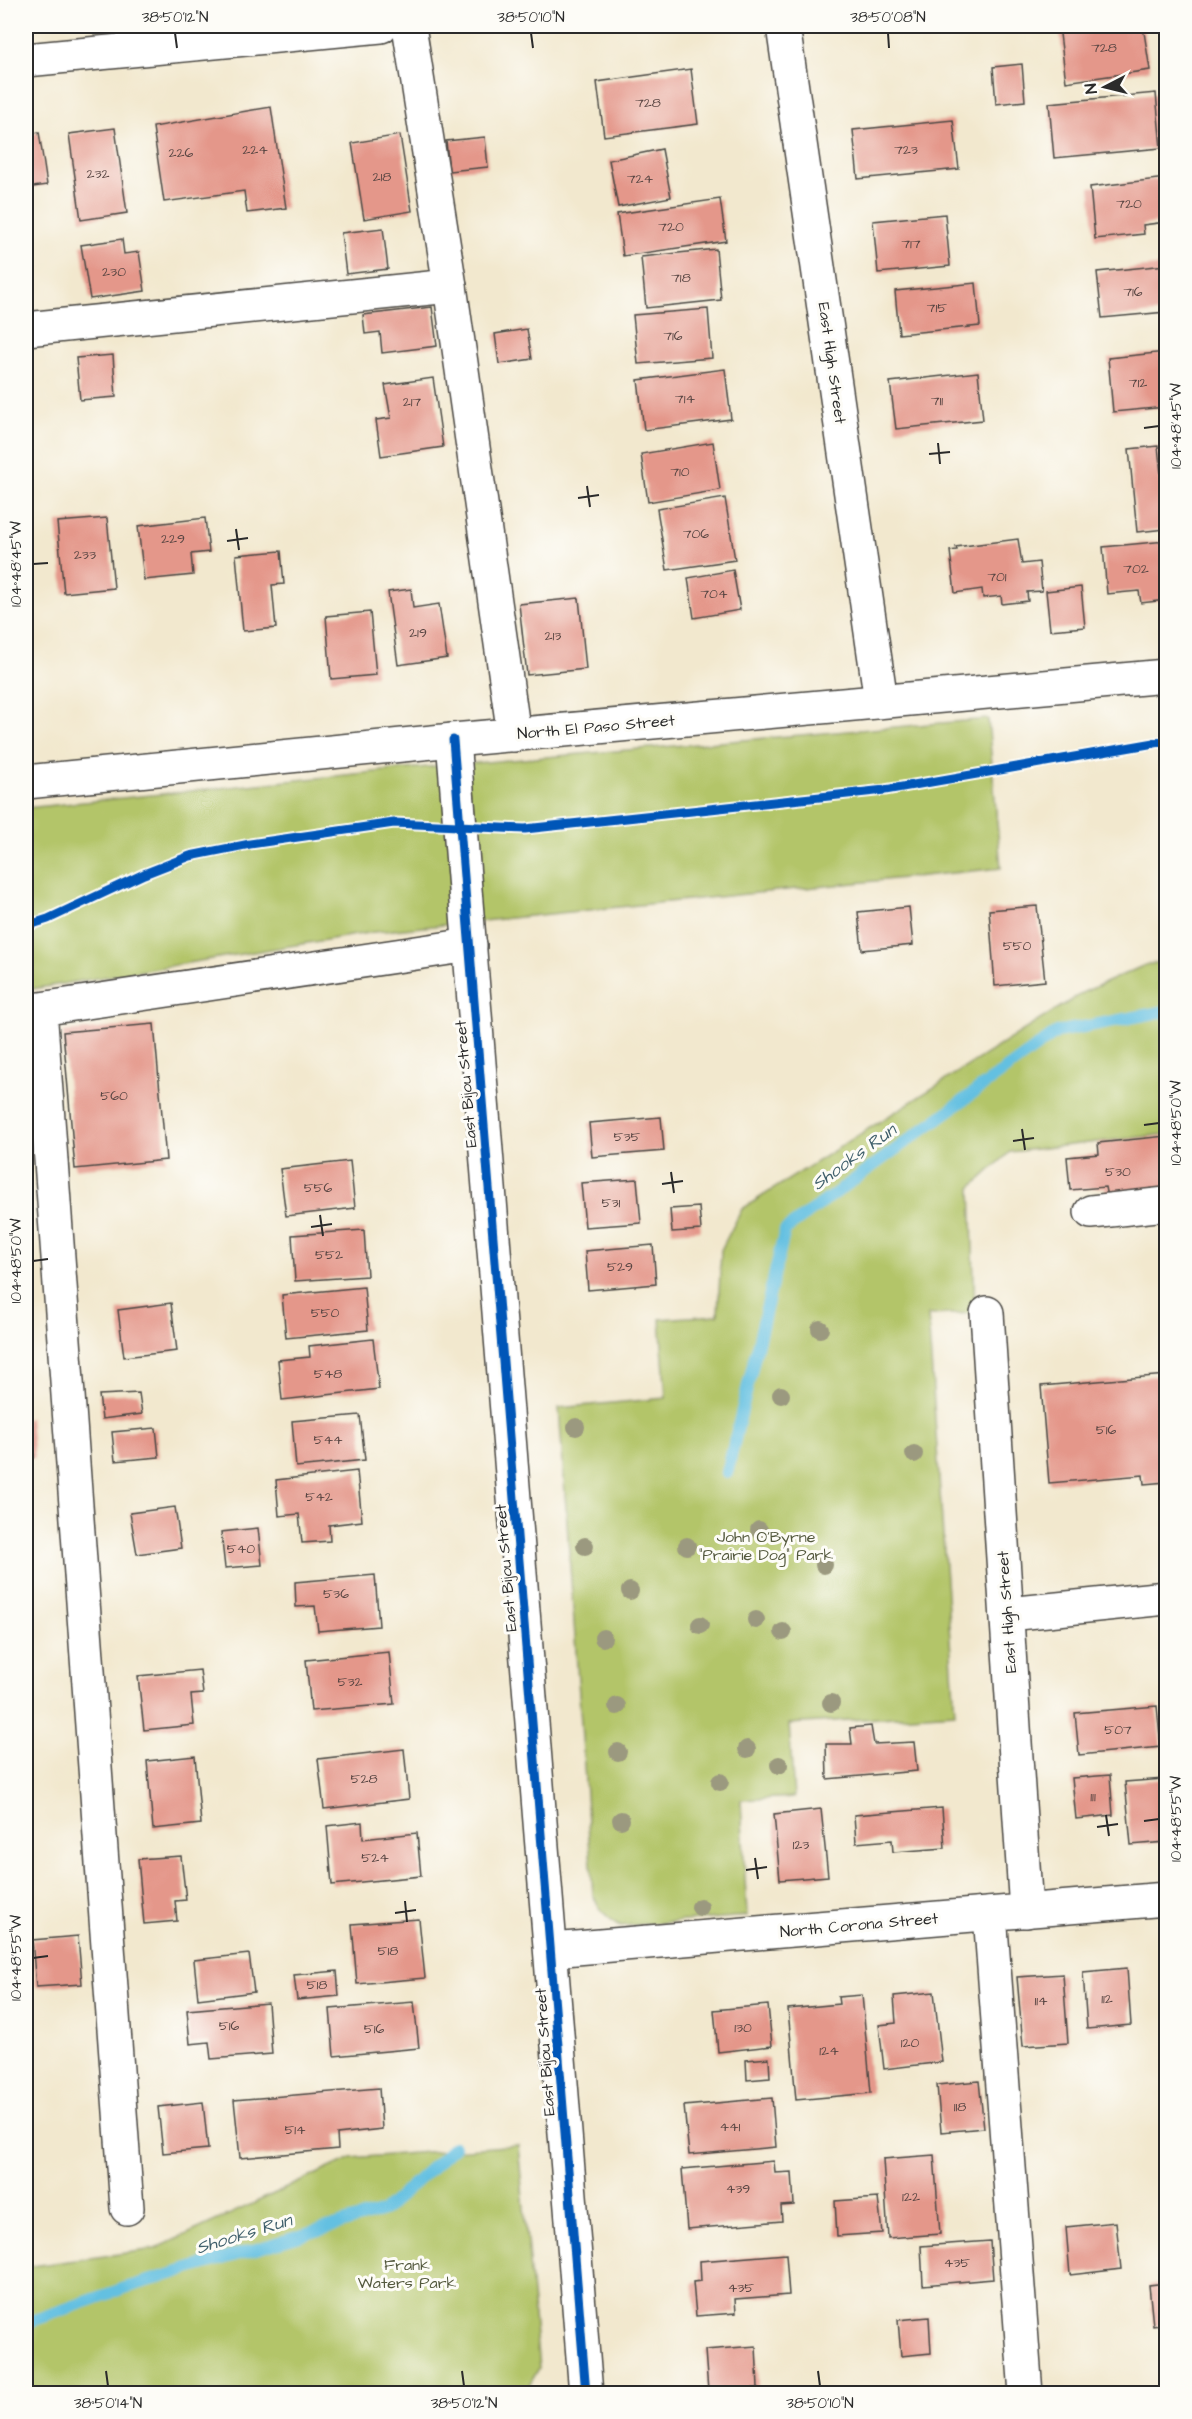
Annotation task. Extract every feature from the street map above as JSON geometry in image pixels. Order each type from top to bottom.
[{"type":"street","points":[[26,60],[381,26]]},
{"type":"street","points":[[410,26],[450,286],[514,735]]},
{"type":"street","name":"East High Street","points":[[783,26],[881,700]]},
{"type":"street","points":[[26,329],[450,286]]},
{"type":"street","name":"North El Paso Street","points":[[26,782],[881,700],[1167,676]]},
{"type":"street","name":"East Bijou Street","points":[[453,740],[586,2394]]},
{"type":"street","points":[[127,2208],[40,1009],[470,945]]},
{"type":"street","points":[[1091,1212],[1167,1204]]},
{"type":"street","name":"East High Street","points":[[987,1313],[1026,1911]]},
{"type":"street","points":[[1007,1614],[1167,1598]]},
{"type":"street","name":"North Corona Street","points":[[552,1950],[1167,1899]]},
{"type":"street","points":[[990,1914],[1026,2394]]},
{"type":"green space","points":[[988,719],[1001,868],[374,932],[26,990],[26,808],[394,770]]},
{"type":"green space","name":"John O'Byrne \"Prairie Dog\" Park","points":[[1166,961],[1166,1134],[1010,1152],[971,1188],[975,1313],[928,1315],[955,1713],[789,1724],[794,1797],[741,1800],[747,1916],[621,1926],[604,1914],[593,1895],[559,1408],[666,1398],[660,1319],[718,1315],[721,1250],[742,1209],[1084,992],[1145,965]]},
{"type":"green space","name":"Frank Waters Park","points":[[518,2145],[539,2368],[530,2384],[518,2393],[26,2393],[26,2267],[155,2249],[351,2158]]},
{"type":"building","points":[[1059,26],[1143,26],[1150,70],[1066,82]]},
{"type":"building","points":[[1022,64],[1025,101],[996,104],[993,67]]},
{"type":"building","points":[[691,69],[698,124],[604,136],[597,82]]},
{"type":"building","points":[[1156,93],[1161,148],[1054,158],[1049,103]]},
{"type":"building","points":[[271,107],[286,208],[247,213],[244,191],[164,202],[153,127]]},
{"type":"building","points":[[953,120],[959,169],[858,179],[853,130]]},
{"type":"building","points":[[115,128],[127,213],[81,220],[69,134]]},
{"type":"building","points":[[39,132],[47,185],[26,188],[26,135]]},
{"type":"building","points":[[400,135],[412,211],[364,219],[352,143]]},
{"type":"building","points":[[485,137],[488,167],[449,171],[446,141]]},
{"type":"building","points":[[662,149],[671,197],[618,207],[609,160]]},
{"type":"building","points":[[1166,178],[1166,222],[1143,225],[1144,234],[1095,239],[1090,187]]},
{"type":"building","points":[[720,199],[726,241],[623,256],[617,214]]},
{"type":"building","points":[[945,214],[950,266],[878,273],[873,221]]},
{"type":"building","points":[[383,228],[388,269],[346,274],[341,233]]},
{"type":"building","points":[[122,239],[124,254],[139,252],[145,291],[90,299],[81,245]]},
{"type":"building","points":[[716,249],[721,300],[646,308],[641,257]]},
{"type":"building","points":[[1166,265],[1166,312],[1102,318],[1097,272]]},
{"type":"building","points":[[976,283],[980,326],[899,334],[895,291]]},
{"type":"building","points":[[432,307],[437,346],[382,353],[380,332],[365,334],[363,315]]},
{"type":"building","points":[[708,309],[712,358],[638,364],[633,315]]},
{"type":"building","points":[[527,329],[532,359],[499,364],[495,334]]},
{"type":"building","points":[[1166,352],[1166,407],[1113,412],[1108,358]]},
{"type":"building","points":[[113,355],[116,397],[80,400],[76,358]]},
{"type":"building","points":[[725,369],[731,419],[644,430],[638,380]]},
{"type":"building","points":[[978,372],[983,420],[896,429],[890,382]]},
{"type":"building","points":[[433,378],[443,447],[381,456],[376,420],[391,418],[385,385]]},
{"type":"building","points":[[713,442],[720,490],[648,502],[641,454]]},
{"type":"building","points":[[1158,446],[1161,474],[1166,473],[1166,529],[1137,532],[1129,449]]},
{"type":"building","points":[[725,498],[735,560],[667,570],[657,509]]},
{"type":"building","points":[[107,518],[114,588],[64,593],[57,522]]},
{"type":"building","points":[[205,518],[209,552],[191,554],[193,575],[144,580],[138,526]]},
{"type":"building","points":[[1018,539],[1022,564],[1039,562],[1042,591],[1027,592],[1028,601],[1002,604],[1001,596],[983,598],[982,589],[955,593],[950,551],[957,550],[956,547]]},
{"type":"building","points":[[1166,541],[1166,600],[1141,603],[1139,591],[1107,594],[1103,547]]},
{"type":"building","points":[[281,551],[284,584],[272,585],[276,628],[243,631],[236,555]]},
{"type":"building","points":[[733,570],[740,610],[694,618],[688,578]]},
{"type":"building","points":[[1081,587],[1085,627],[1050,630],[1046,591]]},
{"type":"building","points":[[411,589],[413,608],[439,604],[447,658],[398,665],[388,592]]},
{"type":"building","points":[[579,598],[586,669],[527,675],[519,604]]},
{"type":"building","points":[[370,612],[376,675],[331,679],[326,616]]},
{"type":"building","points":[[1037,906],[1045,981],[995,986],[989,910]]},
{"type":"building","points":[[909,907],[913,945],[862,950],[858,912]]},
{"type":"building","points":[[154,1024],[166,1160],[75,1169],[63,1032]]},
{"type":"building","points":[[661,1117],[664,1151],[592,1157],[589,1123]]},
{"type":"building","points":[[1166,1136],[1166,1191],[1107,1197],[1105,1187],[1070,1190],[1067,1157],[1099,1154],[1098,1143]]},
{"type":"building","points":[[350,1161],[355,1208],[286,1216],[280,1169]]},
{"type":"building","points":[[637,1179],[641,1223],[585,1227],[581,1183]]},
{"type":"building","points":[[699,1207],[701,1230],[672,1232],[670,1209]]},
{"type":"building","points":[[364,1230],[367,1276],[295,1281],[292,1235]]},
{"type":"building","points":[[653,1245],[656,1284],[588,1290],[585,1251]]},
{"type":"building","points":[[364,1287],[368,1330],[286,1338],[282,1295]]},
{"type":"building","points":[[171,1303],[177,1351],[124,1357],[118,1310]]},
{"type":"building","points":[[373,1339],[379,1389],[282,1400],[278,1360],[310,1357],[309,1346]]},
{"type":"building","points":[[1166,1375],[1166,1482],[1144,1484],[1143,1475],[1049,1483],[1041,1386]]},
{"type":"building","points":[[139,1393],[142,1414],[102,1419],[99,1395]]},
{"type":"building","points":[[360,1415],[365,1460],[296,1467],[292,1421]]},
{"type":"building","points":[[30,1418],[34,1458],[26,1459],[26,1419]]},
{"type":"building","points":[[156,1428],[159,1457],[115,1461],[112,1432]]},
{"type":"building","points":[[357,1471],[362,1521],[329,1525],[330,1541],[302,1543],[299,1514],[279,1516],[276,1480]]},
{"type":"building","points":[[175,1507],[181,1548],[137,1554],[130,1513]]},
{"type":"building","points":[[258,1528],[262,1565],[225,1568],[221,1532]]},
{"type":"building","points":[[375,1575],[379,1626],[318,1631],[315,1606],[296,1607],[295,1582]]},
{"type":"building","points":[[389,1652],[394,1704],[311,1711],[306,1660]]},
{"type":"building","points":[[200,1670],[203,1694],[191,1695],[194,1725],[144,1730],[138,1676]]},
{"type":"building","points":[[1157,1706],[1161,1747],[1079,1755],[1075,1713]]},
{"type":"building","points":[[871,1726],[874,1744],[914,1742],[917,1771],[827,1779],[826,1744],[852,1744],[850,1728]]},
{"type":"building","points":[[404,1749],[409,1799],[324,1809],[318,1759]]},
{"type":"building","points":[[195,1756],[201,1824],[153,1829],[147,1761]]},
{"type":"building","points":[[1110,1775],[1113,1815],[1076,1819],[1072,1778]]},
{"type":"building","points":[[1164,1779],[1166,1842],[1131,1845],[1125,1782]]},
{"type":"building","points":[[942,1808],[945,1848],[893,1852],[892,1840],[856,1843],[854,1815]]},
{"type":"building","points":[[821,1809],[828,1876],[780,1880],[774,1814]]},
{"type":"building","points":[[362,1822],[363,1839],[417,1833],[421,1876],[332,1885],[327,1826]]},
{"type":"building","points":[[181,1856],[186,1900],[175,1901],[177,1921],[144,1924],[138,1859]]},
{"type":"building","points":[[419,1919],[425,1978],[357,1984],[352,1924]]},
{"type":"building","points":[[78,1936],[82,1984],[36,1987],[32,1940]]},
{"type":"building","points":[[249,1954],[254,1992],[198,1999],[194,1960]]},
{"type":"building","points":[[1127,1968],[1131,2025],[1087,2029],[1083,1972]]},
{"type":"building","points":[[337,1971],[339,1996],[297,2000],[294,1975]]},
{"type":"building","points":[[1063,1974],[1068,2043],[1023,2046],[1017,1977]]},
{"type":"building","points":[[934,1992],[942,2062],[884,2069],[879,2025],[896,2023],[894,1996]]},
{"type":"building","points":[[862,1995],[871,2093],[796,2100],[788,2009],[839,2004],[838,1997]]},
{"type":"building","points":[[414,2002],[419,2048],[334,2056],[330,2009]]},
{"type":"building","points":[[268,2003],[272,2054],[211,2059],[209,2042],[190,2044],[187,2010]]},
{"type":"building","points":[[768,2005],[772,2046],[718,2052],[714,2010]]},
{"type":"building","points":[[769,2058],[770,2078],[747,2080],[746,2060]]},
{"type":"building","points":[[979,2081],[984,2128],[941,2132],[937,2085]]},
{"type":"building","points":[[379,2088],[382,2129],[337,2134],[338,2149],[240,2158],[234,2100]]},
{"type":"building","points":[[772,2098],[776,2147],[689,2155],[684,2106]]},
{"type":"building","points":[[203,2102],[208,2149],[163,2153],[158,2107]]},
{"type":"building","points":[[934,2155],[940,2234],[888,2238],[883,2159]]},
{"type":"building","points":[[774,2161],[775,2173],[792,2172],[794,2205],[781,2206],[782,2221],[687,2229],[682,2169]]},
{"type":"building","points":[[878,2198],[882,2233],[837,2236],[835,2201]]},
{"type":"building","points":[[1116,2222],[1121,2269],[1070,2275],[1066,2227]]},
{"type":"building","points":[[990,2241],[993,2279],[923,2285],[921,2246]]},
{"type":"building","points":[[786,2254],[789,2295],[735,2299],[736,2313],[696,2316],[693,2282],[701,2281],[700,2261]]},
{"type":"building","points":[[1166,2283],[1166,2324],[1153,2326],[1149,2285]]},
{"type":"building","points":[[929,2317],[931,2353],[901,2356],[898,2320]]},
{"type":"building","points":[[756,2346],[758,2388],[708,2391],[705,2350]]},
{"type":"waterway","name":"Shooks Run","points":[[727,1473],[785,1230],[1057,1032],[1166,1011]]},
{"type":"waterway","name":"Shooks Run","points":[[26,2323],[125,2288],[384,2211],[454,2147]]},
{"type":"cycle path","points":[[453,740],[586,2394]]},
{"type":"cycle path","points":[[26,926],[48,919],[144,874],[190,856],[250,844],[394,823],[525,829],[885,790],[1166,741]]}]
